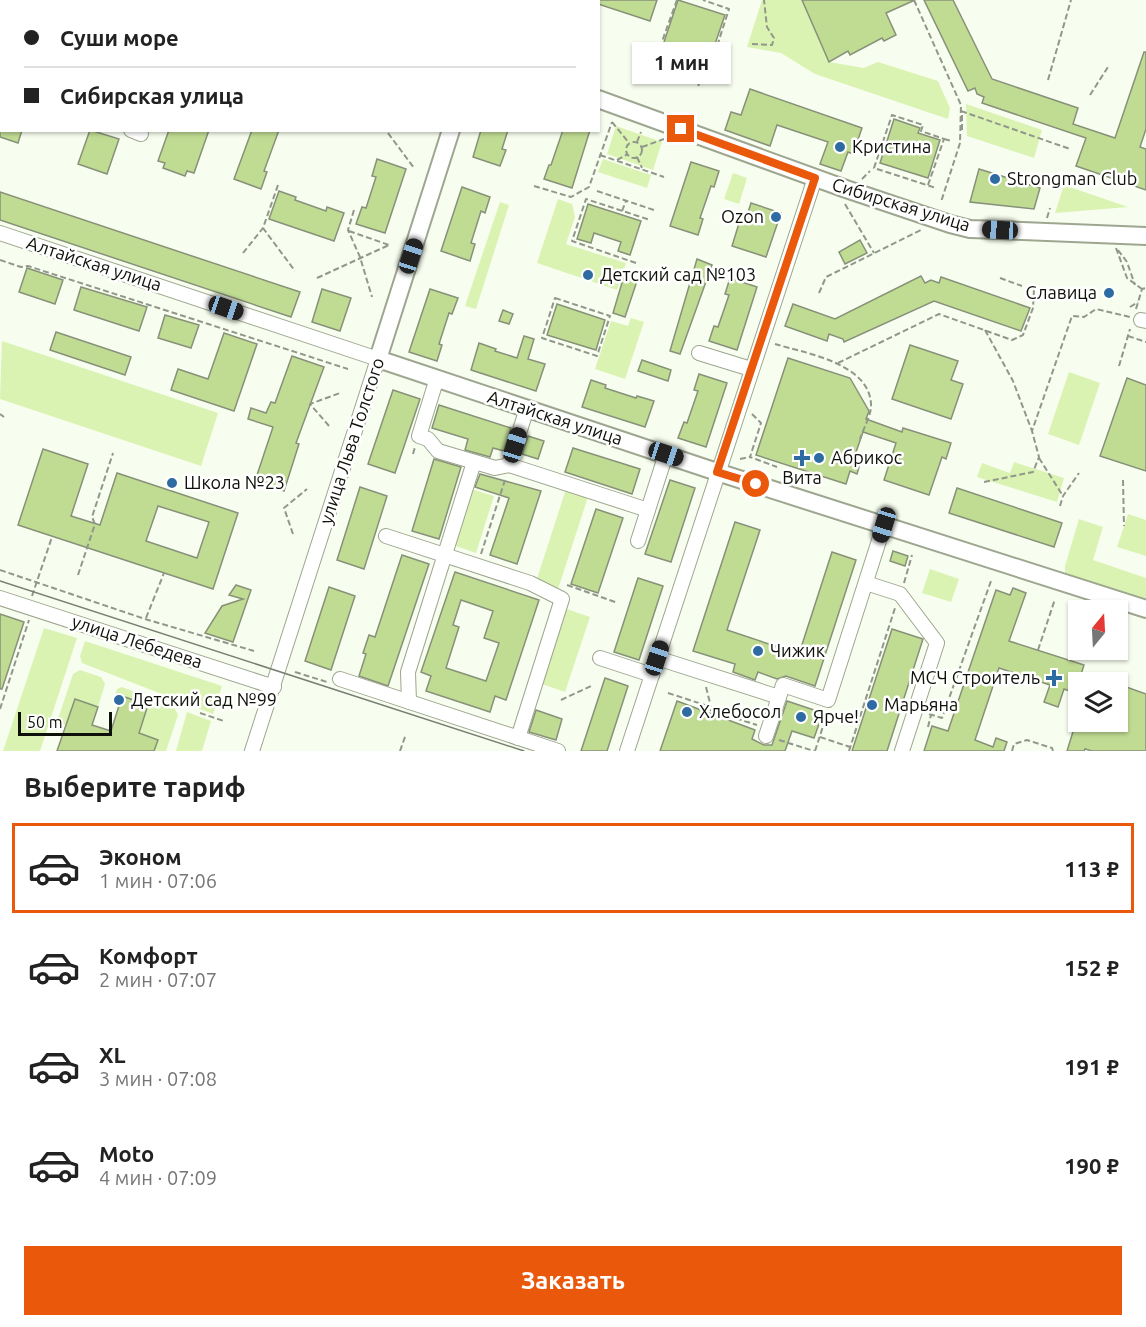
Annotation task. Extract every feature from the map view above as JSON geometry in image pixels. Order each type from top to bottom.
[{"type":"main road","name":"Сибирская улица","points":[[600,100],[923,216],[970,229],[1146,236]]},
{"type":"main road","name":"улица Льва Толстого","points":[[378,359],[451,132]]},
{"type":"main road","name":"Алтайская улица","points":[[378,359],[717,472],[1146,609]]},
{"type":"street","points":[[627,751],[815,178]]},
{"type":"street","name":"Алтайская улица","points":[[0,233],[378,359]]},
{"type":"street","points":[[699,353],[751,369]]},
{"type":"street","name":"улица Льва Толстого","points":[[252,751],[378,359]]},
{"type":"street","points":[[437,378],[419,436],[428,439],[438,451],[495,468],[509,465],[648,510]]},
{"type":"street","points":[[509,465],[527,408]]},
{"type":"street","points":[[638,541],[666,454]]},
{"type":"street","points":[[409,702],[408,672],[474,462]]},
{"type":"street","points":[[767,733],[783,685],[828,700],[884,525]]},
{"type":"street","points":[[387,536],[530,583],[562,599],[518,738]]},
{"type":"street","points":[[866,583],[900,594],[937,643],[902,751]]},
{"type":"street","name":"улица Лебедева","points":[[0,598],[273,687]]},
{"type":"street","points":[[600,658],[651,675]]},
{"type":"street","points":[[657,658],[779,697]]},
{"type":"street","points":[[340,679],[558,751]]},
{"type":"path","points":[[676,0],[656,58],[706,75],[729,9],[703,0]]},
{"type":"path","points":[[752,44],[772,45],[774,38],[767,27],[764,0]]},
{"type":"path","points":[[914,0],[961,105],[960,143],[942,202]]},
{"type":"path","points":[[1048,80],[1071,0]]},
{"type":"path","points":[[1090,95],[1108,67]]},
{"type":"path","points":[[698,87],[702,74]]},
{"type":"path","points":[[961,112],[1070,149]]},
{"type":"path","points":[[936,188],[874,168],[892,115],[923,125],[921,131],[952,141]]},
{"type":"path","points":[[534,186],[571,197],[589,187],[612,122],[629,143]]},
{"type":"path","points":[[637,142],[641,132]]},
{"type":"path","points":[[388,133],[414,168]]},
{"type":"path","points":[[928,185],[944,138]]},
{"type":"path","points":[[642,147],[664,139]]},
{"type":"path","points":[[629,143],[637,142]]},
{"type":"path","points":[[637,142],[642,147]]},
{"type":"path","points":[[627,154],[629,143]]},
{"type":"path","points":[[627,154],[633,158],[637,157],[642,152],[642,147]]},
{"type":"path","points":[[616,160],[627,154]]},
{"type":"path","points":[[600,155],[664,177]]},
{"type":"path","points":[[637,157],[642,169]]},
{"type":"path","points":[[860,181],[870,171]]},
{"type":"path","points":[[243,254],[263,228],[278,185]]},
{"type":"path","points":[[597,191],[654,210]]},
{"type":"path","points":[[636,263],[572,241],[586,199],[650,220]]},
{"type":"path","points":[[843,200],[874,253]]},
{"type":"path","points":[[622,211],[626,201]]},
{"type":"path","points":[[1047,218],[1050,208]]},
{"type":"path","points":[[354,210],[348,230],[360,257],[372,297]]},
{"type":"path","points":[[263,228],[295,271]]},
{"type":"path","points":[[819,293],[826,277],[925,228]]},
{"type":"path","points":[[317,278],[389,245],[348,230]]},
{"type":"path","points":[[1136,286],[1127,262],[1116,248],[1124,273],[1136,286],[1144,289],[1138,302],[1138,318]]},
{"type":"path","points":[[0,260],[80,281],[348,369]]},
{"type":"path","points":[[1000,278],[1022,286]]},
{"type":"path","points":[[838,363],[939,314],[1012,340],[1023,335],[1033,308],[1034,290]]},
{"type":"path","points":[[555,298],[610,316],[597,356],[542,338],[555,298]]},
{"type":"path","points":[[1138,302],[1130,307],[1138,318]]},
{"type":"path","points":[[1032,430],[1072,316],[1084,317],[1096,309],[1118,316],[1138,318]]},
{"type":"path","points":[[985,329],[1013,381],[1032,430],[1039,457],[1063,496]]},
{"type":"path","points":[[1119,366],[1130,330]]},
{"type":"path","points":[[1128,336],[1146,342]]},
{"type":"path","points":[[772,343],[838,363],[853,372],[867,390],[872,405],[860,440]]},
{"type":"path","points":[[328,426],[310,404],[340,393]]},
{"type":"path","points":[[0,414],[4,417]]},
{"type":"path","points":[[750,457],[761,423],[752,414]]},
{"type":"path","points":[[753,448],[758,450]]},
{"type":"path","points":[[78,574],[95,524],[92,517],[112,453]]},
{"type":"path","points":[[740,459],[750,457],[777,466]]},
{"type":"path","points":[[984,482],[1033,472],[1039,457]]},
{"type":"path","points":[[478,566],[509,465]]},
{"type":"path","points":[[1060,506],[1063,496],[1079,473]]},
{"type":"path","points":[[1123,480],[1124,526]]},
{"type":"path","points":[[293,534],[284,508],[307,489]]},
{"type":"path","points":[[40,573],[52,537]]},
{"type":"path","points":[[820,737],[849,749],[912,555]]},
{"type":"path","points":[[0,570],[146,619],[254,651]]},
{"type":"path","points":[[146,619],[164,573]]},
{"type":"path","points":[[916,710],[942,718],[991,581]]},
{"type":"path","points":[[567,585],[618,603]]},
{"type":"path","points":[[1038,650],[1055,599]]},
{"type":"path","points":[[0,709],[29,620]]},
{"type":"path","points":[[295,672],[338,686],[340,679]]},
{"type":"path","points":[[668,693],[711,707],[703,673]]},
{"type":"path","points":[[561,700],[591,686]]},
{"type":"path","points":[[710,710],[814,751],[829,709],[828,700]]},
{"type":"path","points":[[200,713],[224,722]]},
{"type":"path","points":[[928,727],[931,715]]},
{"type":"path","points":[[400,751],[406,734]]},
{"type":"path","points":[[1012,751],[1014,744],[1027,740],[1052,748],[1053,751]]},
{"type":"green space","points":[[762,0],[802,0],[829,62],[864,68],[878,62],[938,81],[950,108],[948,119],[815,74],[781,53],[747,47]]},
{"type":"green space","points":[[966,104],[1042,130],[1034,158],[967,136]]},
{"type":"green space","points":[[616,126],[662,142],[653,170],[607,154]]},
{"type":"green space","points":[[603,159],[651,175],[647,188],[598,172]]},
{"type":"green space","points":[[733,173],[747,178],[739,204],[724,199]]},
{"type":"green space","points":[[1064,185],[1128,207],[1055,213]]},
{"type":"green space","points":[[558,199],[572,204],[575,217],[566,244],[626,263],[617,290],[537,263]]},
{"type":"green space","points":[[500,202],[509,205],[476,309],[465,306]]},
{"type":"green space","points":[[631,318],[644,322],[625,379],[595,369],[611,321],[628,326]]},
{"type":"green space","points":[[2,341],[218,413],[201,466],[0,399]]},
{"type":"green space","points":[[1069,372],[1100,383],[1079,445],[1048,434]]},
{"type":"green space","points":[[1014,462],[1064,478],[1057,502],[977,477],[982,463],[1010,473]]},
{"type":"green space","points":[[471,489],[494,496],[476,553],[453,545]]},
{"type":"green space","points":[[566,489],[588,497],[558,589],[536,582]]},
{"type":"green space","points":[[1128,514],[1146,520],[1146,556],[1117,547]]},
{"type":"green space","points":[[1079,519],[1103,527],[1093,560],[1146,578],[1146,600],[1065,574],[1065,566]]},
{"type":"green space","points":[[930,569],[959,579],[951,602],[922,593]]},
{"type":"green space","points":[[564,608],[590,617],[565,692],[539,683]]},
{"type":"green space","points":[[44,628],[77,638],[40,751],[3,751]]},
{"type":"green space","points":[[85,641],[222,686],[213,714],[82,663],[80,656]]},
{"type":"green space","points":[[80,670],[101,677],[105,684],[98,707],[75,699],[66,725],[57,722],[73,674]]},
{"type":"green space","points":[[122,687],[174,707],[178,715],[166,751],[154,751],[157,740],[139,733],[148,705],[122,696],[120,701],[114,699],[117,689]]},
{"type":"green space","points":[[187,712],[211,721],[202,751],[176,751]]},
{"type":"building","points":[[600,0],[657,0],[650,21],[600,5]]},
{"type":"building","points":[[678,0],[725,15],[706,70],[660,54]]},
{"type":"building","points":[[802,0],[915,0],[886,13],[896,35],[884,41],[882,38],[850,55],[848,51],[829,62]]},
{"type":"building","points":[[924,0],[953,0],[992,79],[1078,108],[1073,124],[1115,138],[1144,52],[1146,52],[1146,129],[1140,147],[1146,149],[1146,190],[1076,166],[1086,138],[982,103],[984,97],[977,94],[975,88],[968,91]]},
{"type":"building","points":[[750,89],[862,128],[853,154],[848,152],[841,171],[820,164],[828,142],[777,125],[770,146],[725,130],[731,112],[741,115]]},
{"type":"building","points":[[894,119],[920,128],[918,133],[940,140],[928,178],[880,163]]},
{"type":"building","points":[[0,132],[21,132],[18,143],[0,137]]},
{"type":"building","points":[[89,132],[119,139],[107,174],[78,164]]},
{"type":"building","points":[[168,132],[208,132],[194,173],[187,171],[185,176],[163,168],[165,163],[158,161]]},
{"type":"building","points":[[251,132],[278,132],[264,171],[267,172],[261,189],[234,179]]},
{"type":"building","points":[[480,132],[507,132],[502,149],[506,150],[500,166],[473,157]]},
{"type":"building","points":[[562,132],[589,132],[572,188],[544,179]]},
{"type":"building","points":[[377,159],[406,169],[385,233],[356,224],[362,207],[366,208],[376,177],[372,176]]},
{"type":"building","points":[[691,162],[719,171],[700,218],[703,219],[698,235],[670,226]]},
{"type":"building","points":[[979,169],[1040,188],[1034,209],[970,202]]},
{"type":"building","points":[[462,187],[490,197],[485,213],[481,211],[471,243],[475,244],[470,261],[441,251]]},
{"type":"building","points":[[279,191],[296,197],[295,200],[326,211],[327,207],[344,213],[334,241],[269,219]]},
{"type":"building","points":[[0,192],[300,292],[291,317],[0,220]]},
{"type":"building","points":[[751,203],[781,213],[766,257],[732,246],[740,220],[745,222]]},
{"type":"building","points":[[588,204],[641,221],[630,255],[618,251],[621,242],[594,233],[591,243],[577,239]]},
{"type":"building","points":[[860,240],[867,253],[845,264],[839,252]]},
{"type":"building","points":[[697,259],[712,265],[680,354],[670,351]]},
{"type":"building","points":[[27,268],[63,280],[55,304],[19,292]]},
{"type":"building","points":[[624,276],[637,281],[625,317],[613,313]]},
{"type":"building","points":[[921,276],[925,283],[931,280],[939,283],[941,277],[1030,308],[1021,331],[934,301],[844,342],[843,339],[829,334],[827,341],[785,326],[793,304],[835,319]]},
{"type":"building","points":[[730,278],[757,287],[737,350],[709,341],[714,326],[718,327],[729,295],[725,294]]},
{"type":"building","points":[[81,287],[147,307],[139,331],[74,310]]},
{"type":"building","points":[[322,289],[351,298],[340,331],[312,322]]},
{"type":"building","points":[[430,289],[458,298],[452,314],[449,313],[439,344],[442,345],[437,361],[409,352]]},
{"type":"building","points":[[557,304],[605,320],[596,350],[547,335]]},
{"type":"building","points":[[503,310],[513,314],[509,324],[499,321]]},
{"type":"building","points":[[165,315],[199,325],[191,348],[158,338]]},
{"type":"building","points":[[56,332],[131,357],[125,375],[50,350]]},
{"type":"building","points":[[224,333],[257,344],[234,411],[171,390],[178,369],[208,379]]},
{"type":"building","points":[[524,336],[534,339],[528,359],[545,364],[536,391],[471,370],[479,343],[517,358]]},
{"type":"building","points":[[910,345],[958,361],[951,380],[963,384],[951,419],[892,399]]},
{"type":"building","points":[[292,356],[324,367],[296,443],[299,444],[284,491],[255,481],[273,427],[248,419],[251,408],[266,413],[271,402],[275,403]]},
{"type":"building","points":[[788,358],[850,378],[869,411],[866,419],[902,432],[903,428],[951,443],[946,459],[942,457],[929,495],[884,480],[896,443],[863,432],[855,455],[862,457],[857,474],[850,471],[846,484],[756,455]]},
{"type":"building","points":[[642,360],[671,370],[668,381],[638,371]]},
{"type":"building","points":[[699,374],[727,383],[706,447],[678,438],[684,422],[687,423],[698,391],[694,390]]},
{"type":"building","points":[[1127,378],[1146,385],[1146,471],[1100,456]]},
{"type":"building","points":[[591,380],[606,385],[605,388],[654,401],[645,427],[582,407]]},
{"type":"building","points":[[393,390],[420,399],[395,473],[368,464]]},
{"type":"building","points":[[439,405],[511,428],[504,451],[493,448],[490,457],[465,450],[468,439],[432,428]]},
{"type":"building","points":[[528,436],[544,441],[538,459],[522,454]]},
{"type":"building","points":[[573,448],[640,469],[632,494],[565,472]]},
{"type":"building","points":[[43,449],[88,464],[71,516],[100,525],[117,473],[238,513],[213,589],[18,525]],"holes":[[[158,506],[209,522],[197,558],[146,541]]]},
{"type":"building","points":[[434,459],[461,467],[439,539],[412,531]]},
{"type":"building","points":[[480,474],[541,491],[517,564],[490,555],[509,498],[475,487]]},
{"type":"building","points":[[670,480],[695,488],[671,562],[645,554]]},
{"type":"building","points":[[360,487],[387,496],[364,569],[337,560]]},
{"type":"building","points":[[957,488],[1062,523],[1054,547],[949,513]]},
{"type":"building","points":[[596,509],[623,518],[598,593],[571,584]]},
{"type":"building","points":[[735,522],[760,530],[727,630],[781,648],[780,651],[798,657],[832,552],[856,560],[815,686],[786,676],[777,679],[758,672],[755,680],[733,672],[735,664],[693,651]]},
{"type":"building","points":[[893,551],[908,556],[905,566],[890,561]]},
{"type":"building","points":[[402,555],[429,564],[388,686],[359,676],[369,635],[375,637]]},
{"type":"building","points":[[455,572],[539,600],[506,700],[495,696],[490,712],[426,691],[431,676],[421,672]],"holes":[[[461,600],[493,611],[484,638],[499,643],[486,681],[446,668],[459,627],[453,625]]]},
{"type":"building","points":[[638,578],[663,586],[639,660],[614,652]]},
{"type":"building","points":[[236,585],[251,590],[233,642],[205,633],[222,606],[243,599],[229,595]]},
{"type":"building","points":[[329,587],[355,596],[331,670],[305,661]]},
{"type":"building","points":[[1013,588],[1026,593],[1009,641],[1084,665],[1082,672],[1068,672],[1068,690],[1064,689],[1058,707],[1044,702],[1050,685],[999,668],[975,740],[993,747],[996,738],[1007,742],[1004,751],[924,751],[932,726],[948,731],[996,590],[1010,595]]},
{"type":"building","points":[[0,614],[24,622],[2,689],[0,689]]},
{"type":"building","points":[[892,629],[923,639],[887,751],[852,751]]},
{"type":"building","points":[[605,678],[628,686],[607,751],[581,751]]},
{"type":"building","points":[[1128,688],[1146,694],[1146,751],[1085,749],[1084,751],[1067,751],[1073,732],[1128,732]]},
{"type":"building","points":[[122,696],[148,705],[139,733],[158,740],[154,751],[57,751],[75,699],[98,707],[92,725],[111,731]]},
{"type":"building","points":[[677,701],[755,730],[752,739],[764,745],[772,745],[787,701],[823,713],[814,738],[792,731],[785,751],[660,751]]},
{"type":"building","points":[[536,710],[562,719],[556,740],[529,732]]},
{"type":"tram line","points":[[0,581],[524,751]]},
{"type":"place","name":"Кристина","points":[[840,147]]},
{"type":"place","name":"Strongman Club","points":[[995,179]]},
{"type":"place","name":"Ozon","points":[[776,217]]},
{"type":"place","name":"Детский сад №103","points":[[588,275]]},
{"type":"place","name":"Славица","points":[[1109,293]]},
{"type":"place","name":"Вита","points":[[802,458]]},
{"type":"place","name":"Абрикос","points":[[819,458]]},
{"type":"place","name":"Школа №23","points":[[172,483]]},
{"type":"place","name":"Чижик","points":[[758,651]]},
{"type":"place","name":"МСЧ Строитель","points":[[1054,678]]},
{"type":"place","name":"Детский сад №99","points":[[119,700]]},
{"type":"place","name":"Марьяна","points":[[872,705]]},
{"type":"place","name":"Хлебосол","points":[[687,712]]},
{"type":"place","name":"Ярче!","points":[[801,717]]},
{"type":"route","points":[[681,129],[815,178],[717,472],[756,484]]}]
